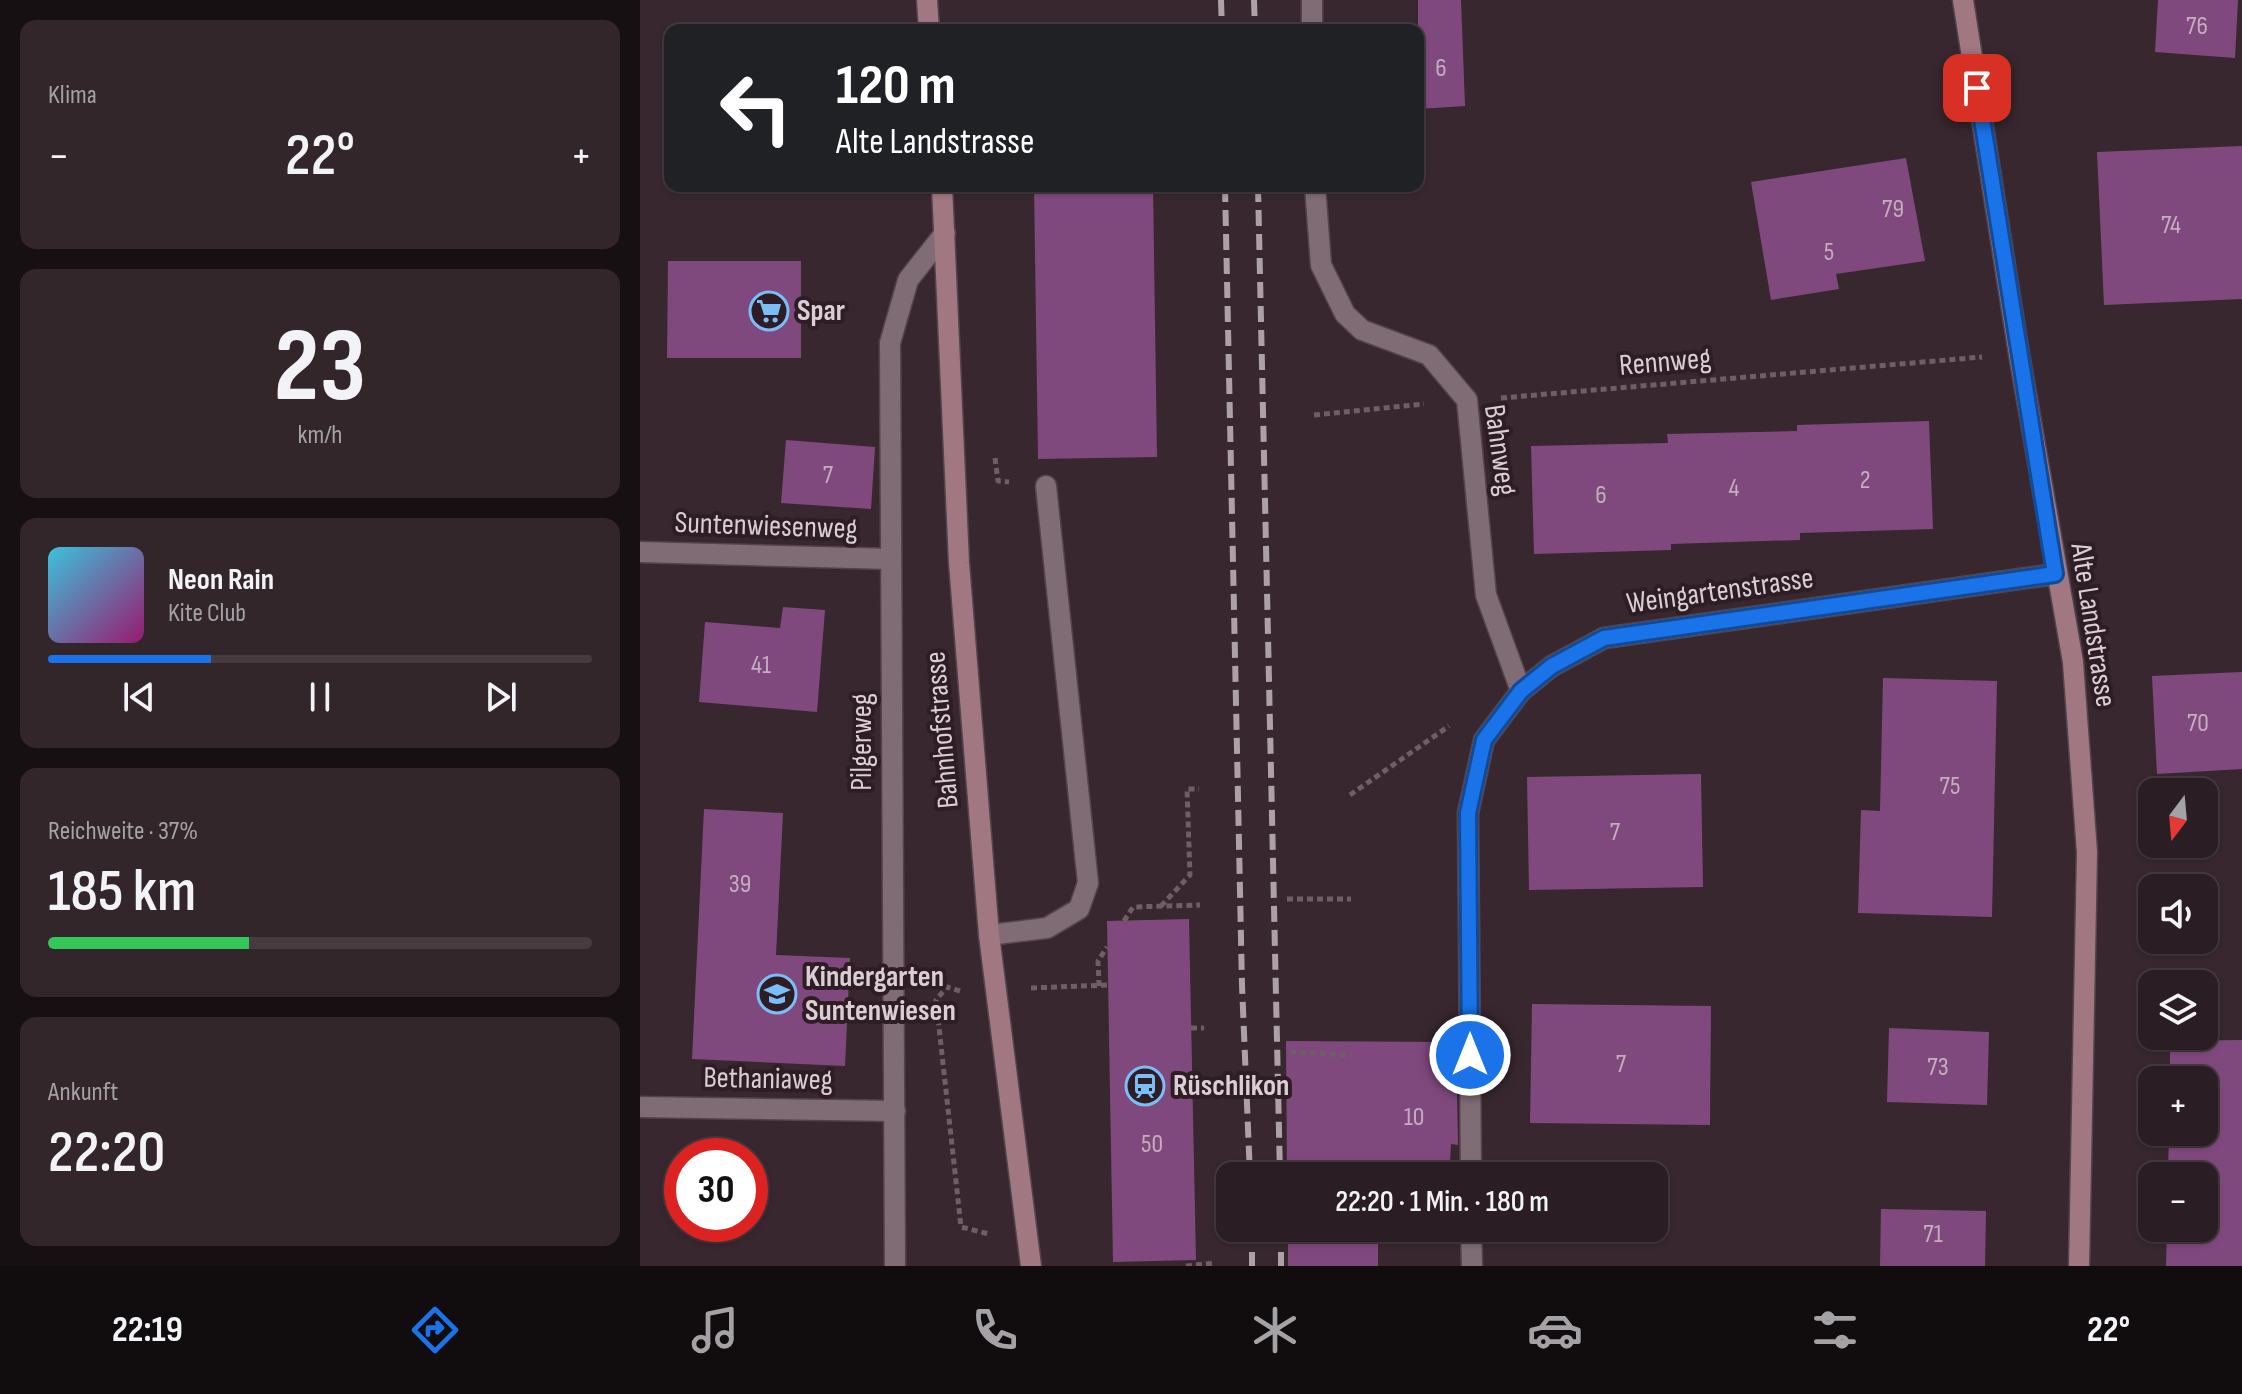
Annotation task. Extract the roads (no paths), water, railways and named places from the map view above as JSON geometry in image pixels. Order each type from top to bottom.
[{"type":"main road","points":[[927,0],[929,24]]},
{"type":"main road","name":"Alte Landstrasse","points":[[1963,0],[2055,574],[2073,662],[2087,852],[2079,1266]]},
{"type":"main road","name":"Bahnhofstrasse","points":[[942,192],[959,563],[989,935],[1031,1266]]},
{"type":"street","points":[[1312,0],[1312,24]]},
{"type":"street","name":"Bahnweg","points":[[1315,192],[1321,265],[1345,314],[1362,330],[1429,355],[1467,400],[1486,595],[1521,691]]},
{"type":"street","name":"Pilgerweg","points":[[895,1266],[890,343],[908,280],[945,233]]},
{"type":"street","points":[[989,935],[1047,928],[1079,909],[1088,883],[1046,486]]},
{"type":"street","name":"Suntenwiesenweg","points":[[640,552],[891,559]]},
{"type":"street","name":"Weingartenstrasse","points":[[1471,1162],[1468,813],[1484,740],[1521,691],[1552,666],[1604,638],[2055,574]]},
{"type":"street","name":"Bethaniaweg","points":[[640,1107],[895,1111]]},
{"type":"street","points":[[1471,1242],[1472,1266]]},
{"type":"railway","points":[[1221,0],[1222,24]]},
{"type":"railway","points":[[1254,0],[1255,24]]},
{"type":"railway","points":[[1225,192],[1242,985],[1249,1162]]},
{"type":"railway","points":[[1258,192],[1280,1162]]},
{"type":"railway","points":[[1252,1242],[1252,1266]]},
{"type":"railway","points":[[1281,1242],[1281,1266]]},
{"type":"place","name":"Spar","points":[[769,311]]},
{"type":"place","name":"Kindergarten Suntenwiesen","points":[[777,994]]},
{"type":"place","name":"Rüschlikon","points":[[1145,1086]]}]
